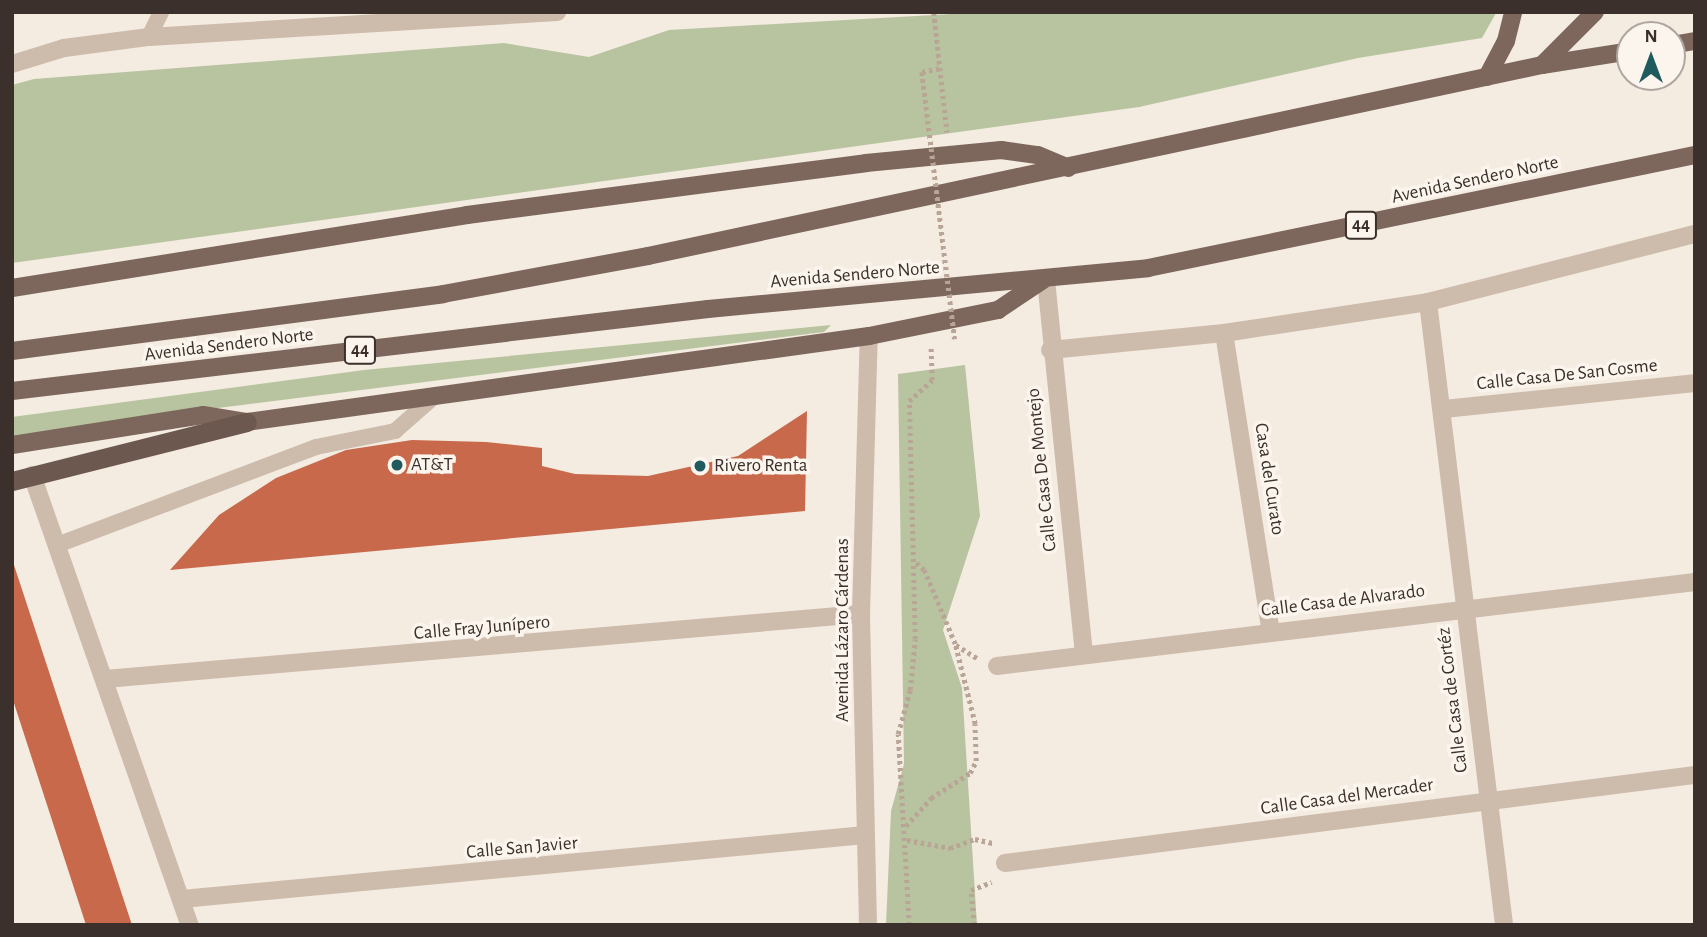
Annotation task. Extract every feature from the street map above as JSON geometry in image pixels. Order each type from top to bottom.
[{"type":"highway","points":[[12,481],[247,422]]},
{"type":"main road","points":[[1487,77],[1506,41],[1513,12]]},
{"type":"main road","points":[[1542,65],[1595,12]]},
{"type":"main road","name":"Avenida Sendero Norte","points":[[12,351],[443,294],[1068,168],[1542,65],[1616,53]]},
{"type":"main road","points":[[12,288],[467,215],[949,153],[1001,150],[1038,155],[1068,168]]},
{"type":"main road","name":"Avenida Sendero Norte","points":[[12,391],[708,309],[1044,280],[1148,268],[1695,155]]},
{"type":"main road","points":[[12,445],[203,415],[247,422],[869,336],[998,310],[1044,280]]},
{"type":"street","points":[[12,64],[64,48],[149,37],[557,12]]},
{"type":"street","points":[[1050,350],[1224,333],[1428,302],[1695,234]]},
{"type":"street","name":"Calle Casa De Montejo","points":[[1044,280],[1084,654]]},
{"type":"street","name":"Calle Casa de Cortéz","points":[[1428,302],[1444,409],[1485,800],[1504,925]]},
{"type":"street","name":"Casa del Curato","points":[[1224,333],[1271,632]]},
{"type":"street","name":"Avenida Lázaro Cárdenas","points":[[868,925],[862,614],[869,336]]},
{"type":"street","name":"Calle Casa De San Cosme","points":[[1444,409],[1695,383]]},
{"type":"street","points":[[32,475],[190,925]]},
{"type":"street","name":"Calle Casa de Alvarado","points":[[997,666],[1695,582]]},
{"type":"street","name":"Calle Fray Junípero","points":[[105,680],[862,614]]},
{"type":"street","name":"Calle Casa del Mercader","points":[[1005,863],[1695,775]]},
{"type":"street","name":"Calle San Javier","points":[[182,900],[865,835]]},
{"type":"lane","points":[[149,37],[161,12]]},
{"type":"lane","points":[[57,545],[316,447],[395,431],[436,395]]},
{"type":"path","points":[[934,12],[949,153]]},
{"type":"path","points":[[939,68],[922,72],[955,339]]},
{"type":"path","points":[[909,925],[907,840],[898,734],[914,652],[909,401],[932,380],[931,344]]},
{"type":"path","points":[[906,827],[931,798],[970,773],[976,761],[975,724],[955,644],[924,570],[913,560]]},
{"type":"path","points":[[907,840],[950,848],[986,839],[1005,863],[1002,879],[971,890],[974,925]]},
{"type":"green space","points":[[986,12],[1496,13],[1482,38],[1358,58],[1139,107],[12,263],[12,85],[34,79],[504,43],[589,57],[669,30]]},
{"type":"green space","points":[[831,325],[824,332],[122,420],[12,439],[12,417],[364,370]]},
{"type":"green space","points":[[965,365],[980,516],[943,630],[962,688],[977,925],[886,925],[891,811],[904,764],[898,374]]},
{"type":"building","points":[[807,411],[805,511],[170,570],[219,515],[276,478],[346,450],[412,440],[486,442],[542,448],[542,466],[575,474],[648,476],[738,456]]},
{"type":"building","points":[[13,562],[132,925],[86,925],[12,697]]},
{"type":"place","name":"AT&T","points":[[397,465]]},
{"type":"place","name":"Rivero Renta","points":[[700,466]]}]
